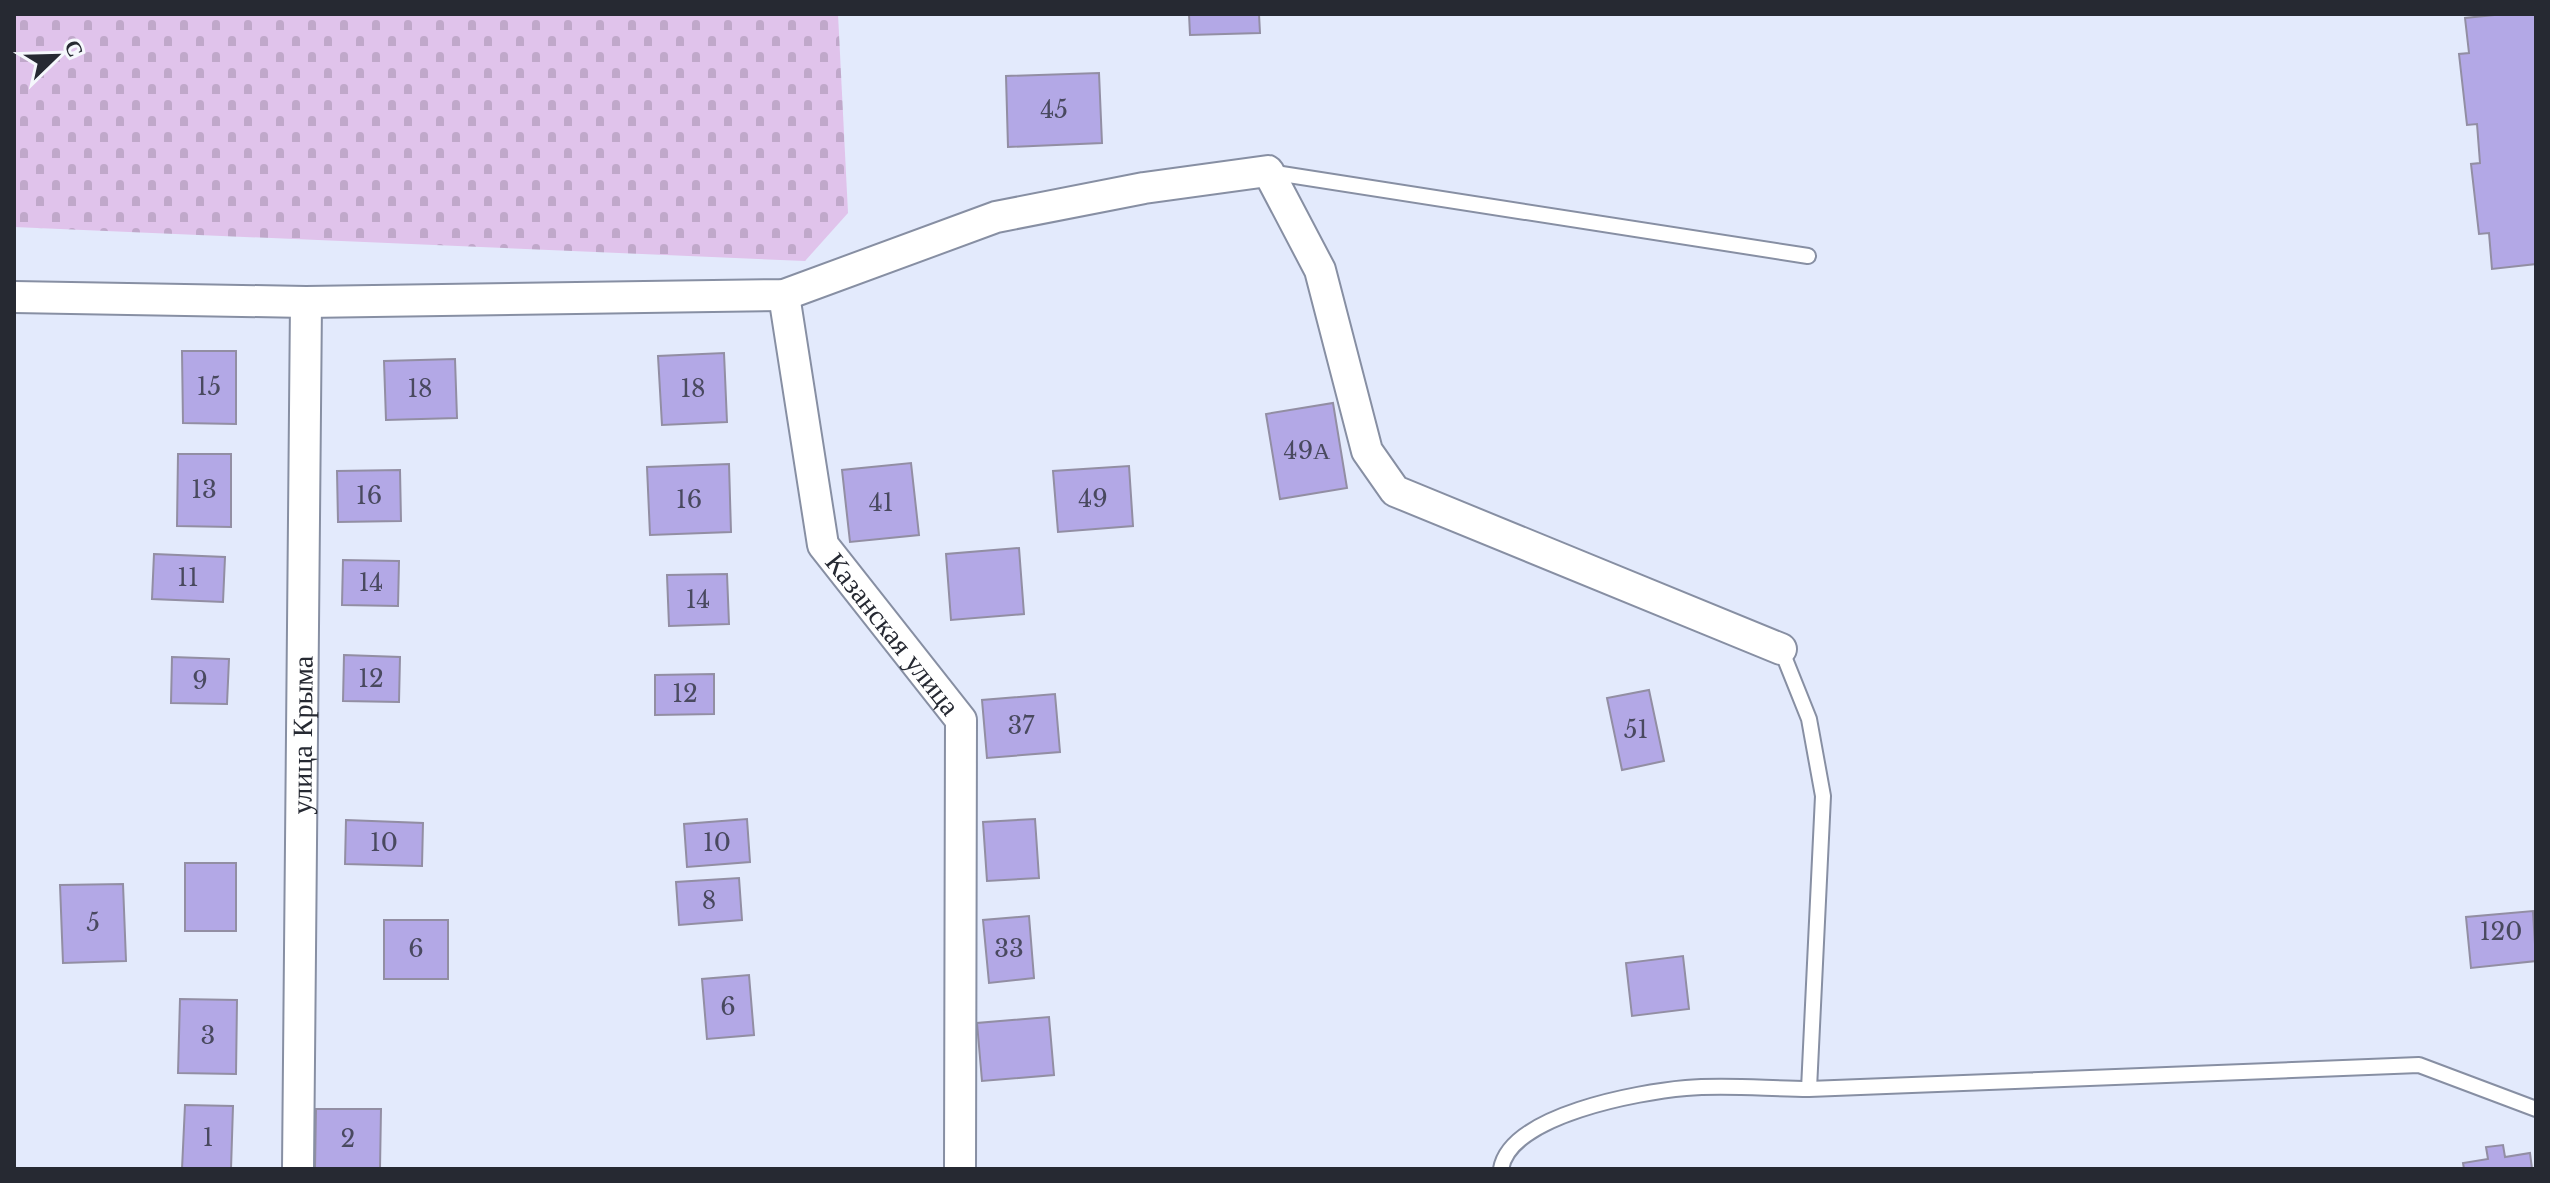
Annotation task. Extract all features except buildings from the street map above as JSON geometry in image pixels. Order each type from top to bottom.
[{"type":"street","points":[[14,297],[306,302],[784,295],[996,217],[1144,188],[1268,171],[1320,270],[1367,451],[1395,491],[1781,649]]},
{"type":"street","name":"Казанская улица","points":[[784,295],[823,545],[961,720],[960,1169]]},
{"type":"street","name":"улица Крыма","points":[[298,1169],[306,302]]},
{"type":"lane","points":[[1268,171],[1808,256]]},
{"type":"lane","points":[[1781,649],[1809,719],[1823,796],[1809,1089]]},
{"type":"lane","points":[[1501,1169],[1503,1153],[1529,1130],[1597,1104],[1687,1088],[1809,1089],[2419,1065],[2536,1109]]},
{"type":"green space","points":[[14,14],[838,14],[848,213],[805,261],[14,227]]}]
